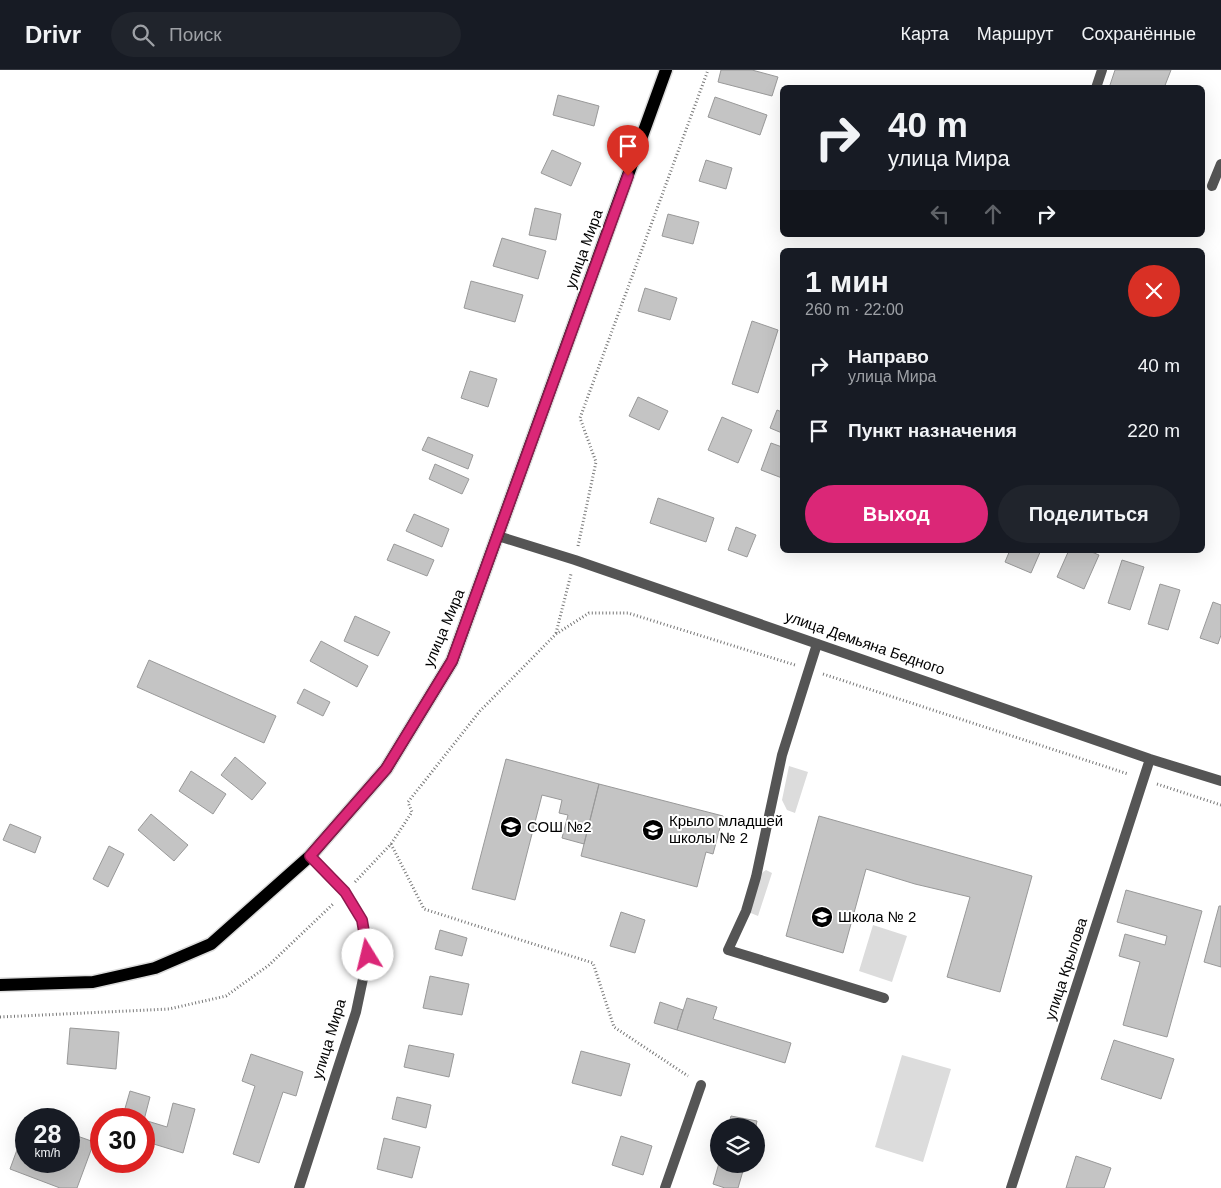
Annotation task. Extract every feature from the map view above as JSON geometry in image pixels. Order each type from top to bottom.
[{"type":"main road","name":"улица Мира","points":[[310,856],[386,769],[452,661],[666,70]]},
{"type":"main road","points":[[0,986],[93,982],[156,968],[211,944],[310,856]]},
{"type":"street","points":[[1097,85],[1102,70]]},
{"type":"street","points":[[1212,186],[1221,164]]},
{"type":"street","name":"улица Демьяна Бедного","points":[[498,536],[575,560],[1221,781]]},
{"type":"street","points":[[818,644],[782,755],[751,894],[746,911],[728,950],[884,998]]},
{"type":"street","name":"улица Крылова","points":[[1011,1188],[1150,758]]},
{"type":"street","name":"улица Мира","points":[[299,1188],[356,1012],[368,955],[362,920],[345,892],[310,856]]},
{"type":"street","points":[[665,1188],[701,1085]]},
{"type":"path","points":[[556,634],[575,560],[596,462],[580,418],[708,70]]},
{"type":"path","points":[[0,1017],[170,1009],[226,996],[269,965],[345,892],[391,844],[412,812],[408,802],[480,711],[556,634],[589,613],[628,613],[810,670],[1221,805]]},
{"type":"path","points":[[391,844],[424,909],[593,962],[614,1027],[701,1085]]},
{"type":"shaded area","points":[[789,766],[808,772],[795,813],[787,810],[782,800]]},
{"type":"shaded area","points":[[766,870],[772,873],[758,916],[746,911],[756,877]]},
{"type":"shaded area","points":[[873,925],[907,936],[892,982],[859,971]]},
{"type":"shaded area","points":[[902,1055],[951,1069],[923,1162],[875,1147]]},
{"type":"building","points":[[721,70],[752,70],[778,77],[772,96],[718,82]]},
{"type":"building","points":[[1115,70],[1171,70],[1165,85],[1110,85]]},
{"type":"building","points":[[558,95],[599,106],[594,126],[553,115]]},
{"type":"building","points":[[715,97],[767,115],[760,135],[708,117]]},
{"type":"building","points":[[552,150],[581,163],[571,186],[541,173]]},
{"type":"building","points":[[706,160],[732,168],[726,189],[699,181]]},
{"type":"building","points":[[535,208],[561,214],[556,240],[529,235]]},
{"type":"building","points":[[668,214],[699,222],[693,244],[662,236]]},
{"type":"building","points":[[502,238],[546,251],[538,279],[493,266]]},
{"type":"building","points":[[471,281],[523,295],[515,322],[464,308]]},
{"type":"building","points":[[645,288],[677,298],[670,320],[638,311]]},
{"type":"building","points":[[752,321],[778,330],[758,393],[732,384]]},
{"type":"building","points":[[470,371],[497,379],[488,407],[461,398]]},
{"type":"building","points":[[638,397],[668,411],[659,430],[629,416]]},
{"type":"building","points":[[777,410],[780,411],[780,432],[770,428]]},
{"type":"building","points":[[722,417],[752,430],[738,463],[708,450]]},
{"type":"building","points":[[428,437],[473,455],[468,469],[422,450]]},
{"type":"building","points":[[771,443],[780,446],[780,477],[761,470]]},
{"type":"building","points":[[435,464],[469,479],[462,494],[429,479]]},
{"type":"building","points":[[658,498],[714,518],[706,542],[650,523]]},
{"type":"building","points":[[414,514],[449,529],[442,547],[406,531]]},
{"type":"building","points":[[736,527],[756,535],[747,557],[728,550]]},
{"type":"building","points":[[394,544],[434,560],[427,576],[387,560]]},
{"type":"building","points":[[1009,553],[1040,553],[1031,573],[1005,562]]},
{"type":"building","points":[[1068,553],[1094,553],[1099,555],[1084,589],[1057,577]]},
{"type":"building","points":[[1122,560],[1144,567],[1130,610],[1108,603]]},
{"type":"building","points":[[1160,584],[1180,590],[1168,630],[1148,624]]},
{"type":"building","points":[[1213,602],[1221,605],[1221,635],[1218,644],[1200,638]]},
{"type":"building","points":[[355,616],[390,632],[378,656],[344,641]]},
{"type":"building","points":[[321,641],[368,666],[357,687],[310,661]]},
{"type":"building","points":[[149,660],[276,716],[264,743],[137,687]]},
{"type":"building","points":[[304,689],[330,702],[323,716],[297,703]]},
{"type":"building","points":[[235,757],[266,783],[252,800],[221,775]]},
{"type":"building","name":"СОШ №2","points":[[506,759],[599,784],[584,844],[562,838],[568,815],[559,813],[562,800],[542,795],[515,900],[472,889]]},
{"type":"building","points":[[191,771],[226,794],[213,814],[179,791]]},
{"type":"building","name":"Крыло младшей школы № 2","points":[[599,784],[723,816],[713,854],[706,852],[697,887],[581,856]]},
{"type":"building","points":[[151,814],[188,845],[174,861],[138,830]]},
{"type":"building","name":"Школа № 2","points":[[819,816],[1032,876],[1000,992],[947,977],[970,897],[915,884],[866,869],[843,953],[786,936]]},
{"type":"building","points":[[10,824],[41,837],[35,853],[3,840]]},
{"type":"building","points":[[109,846],[124,854],[108,887],[93,879]]},
{"type":"building","points":[[1126,890],[1202,911],[1167,1037],[1123,1025],[1140,962],[1119,956],[1125,934],[1165,945],[1167,936],[1117,922]]},
{"type":"building","points":[[1219,906],[1221,906],[1221,967],[1204,962]]},
{"type":"building","points":[[621,912],[645,920],[635,953],[610,946]]},
{"type":"building","points":[[440,930],[467,938],[462,956],[435,949]]},
{"type":"building","points":[[430,976],[469,984],[462,1015],[423,1008]]},
{"type":"building","points":[[687,998],[717,1007],[713,1019],[791,1043],[785,1063],[677,1030]]},
{"type":"building","points":[[660,1002],[683,1010],[677,1030],[654,1023]]},
{"type":"building","points":[[70,1028],[119,1032],[116,1069],[67,1064]]},
{"type":"building","points":[[1114,1040],[1174,1059],[1161,1099],[1101,1079]]},
{"type":"building","points":[[409,1045],[454,1054],[449,1077],[404,1067]]},
{"type":"building","points":[[581,1051],[630,1064],[621,1096],[572,1083]]},
{"type":"building","points":[[251,1054],[303,1072],[296,1096],[283,1092],[259,1163],[233,1154],[255,1086],[242,1081]]},
{"type":"building","points":[[130,1091],[150,1097],[147,1108],[125,1108]]},
{"type":"building","points":[[397,1097],[431,1105],[426,1128],[392,1119]]},
{"type":"building","points":[[173,1103],[195,1109],[183,1153],[155,1144],[155,1123],[167,1127]]},
{"type":"building","points":[[621,1136],[652,1146],[643,1175],[612,1165]]},
{"type":"building","points":[[80,1137],[90,1141],[90,1153],[77,1188],[60,1188],[21,1173],[80,1173]]},
{"type":"building","points":[[384,1138],[420,1147],[412,1178],[377,1169]]},
{"type":"building","points":[[15,1155],[15,1171],[10,1169]]},
{"type":"building","points":[[1076,1156],[1111,1168],[1104,1188],[1066,1188]]},
{"type":"building","points":[[716,1173],[742,1173],[738,1188],[725,1188],[713,1184]]},
{"type":"place","name":"СОШ №2","points":[[511,827]]},
{"type":"place","name":"Крыло младшей школы № 2","points":[[653,830]]},
{"type":"place","name":"Школа № 2","points":[[822,917]]},
{"type":"route","points":[[368,955],[362,920],[345,892],[310,856],[386,769],[452,661],[628,176]]}]
